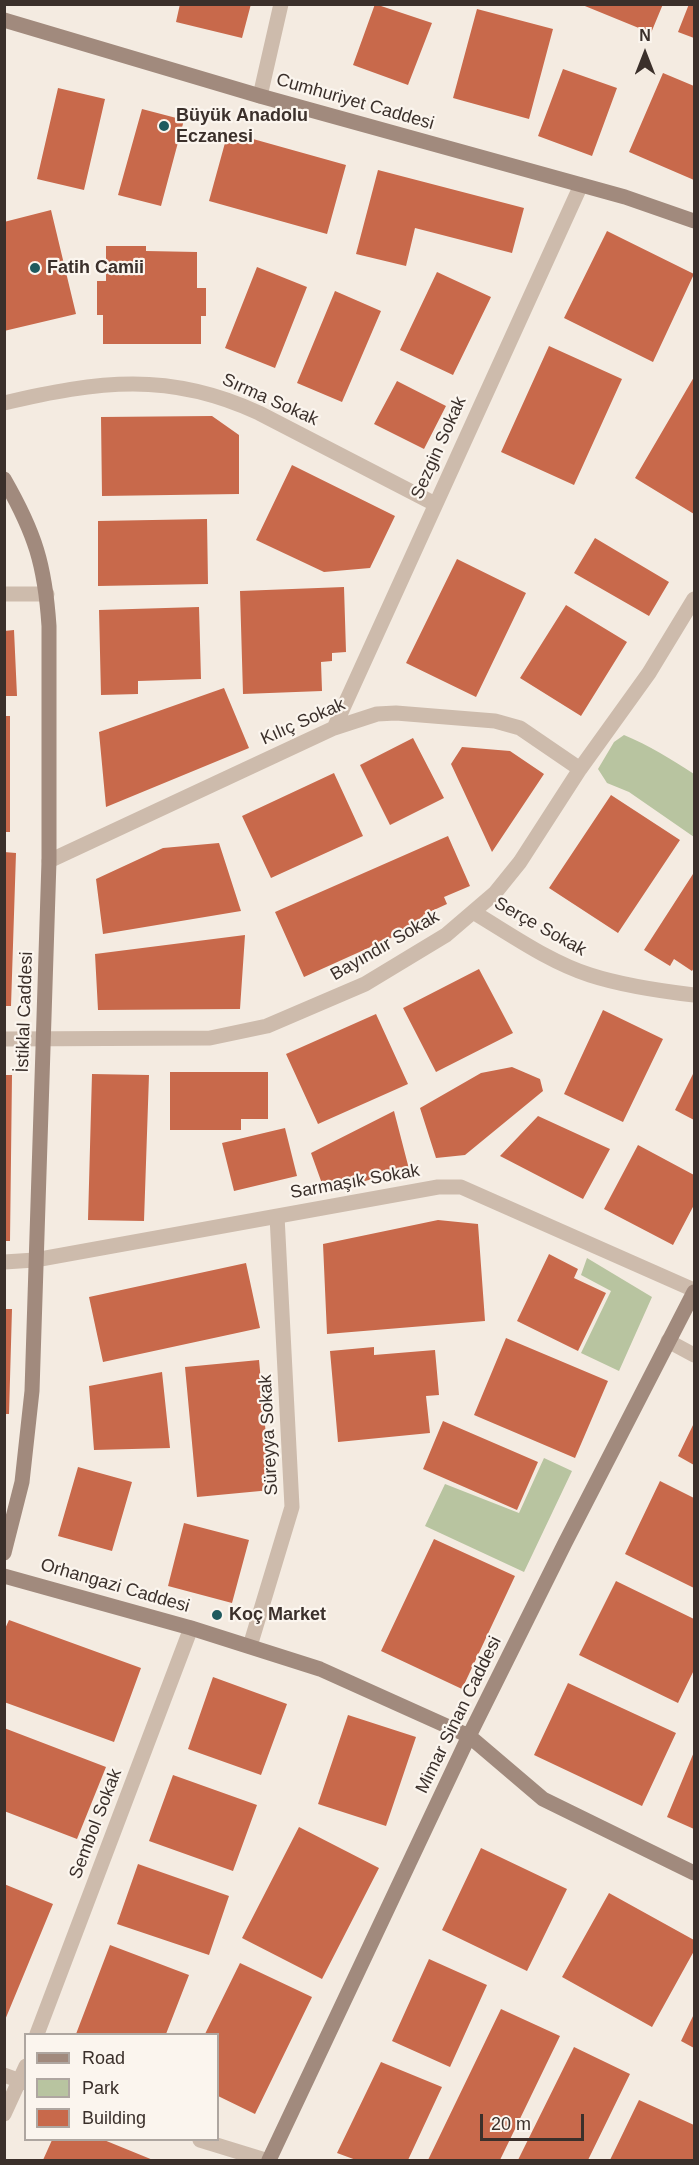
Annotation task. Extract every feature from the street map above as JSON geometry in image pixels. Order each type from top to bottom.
[{"type":"street","points":[[260,96],[281,4]]},
{"type":"street","name":"Cumhuriyet Caddesi","points":[[4,20],[260,96],[625,197],[694,221]]},
{"type":"street","name":"Sezgin Sokak","points":[[334,728],[581,185]]},
{"type":"street","name":"Sırma Sokak","points":[[4,404],[48,393],[103,385],[172,385],[199,391],[230,400],[259,413],[435,504]]},
{"type":"street","name":"İstiklal Caddesi","points":[[4,479],[19,505],[39,552],[47,594],[49,861],[30,1422],[22,1482],[4,1553]]},
{"type":"street","points":[[4,594],[47,594]]},
{"type":"street","name":"Bayındır Sokak","points":[[4,1039],[210,1038],[267,1026],[365,984],[446,935],[495,893],[520,862],[580,770],[639,689],[694,599]]},
{"type":"street","name":"Kılıç Sokak","points":[[49,861],[334,728],[377,714],[396,713],[495,721],[520,728],[580,770]]},
{"type":"street","name":"Serçe Sokak","points":[[473,912],[559,962],[588,975],[664,992],[694,995]]},
{"type":"street","name":"Sarmaşık Sokak","points":[[4,1262],[34,1260],[438,1187],[461,1187],[694,1291]]},
{"type":"street","name":"Süreyya Sokak","points":[[250,1646],[292,1507],[277,1216]]},
{"type":"street","name":"Mimar Sinan Caddesi","points":[[267,2160],[469,1736],[694,1291]]},
{"type":"street","points":[[668,1341],[694,1355]]},
{"type":"street","name":"Orhangazi Caddesi","points":[[4,1576],[191,1628],[320,1669],[469,1736],[543,1799],[694,1874]]},
{"type":"street","name":"Sembol Sokak","points":[[37,2033],[191,1628]]},
{"type":"street","points":[[4,2075],[23,2082],[4,2114]]},
{"type":"street","points":[[206,2141],[267,2160]]},
{"type":"green space","points":[[624,735],[694,774],[694,837],[629,792],[607,783],[598,769],[614,742]]},
{"type":"green space","points":[[587,1258],[652,1297],[619,1371],[581,1353],[611,1291],[581,1275]]},
{"type":"green space","points":[[544,1458],[572,1471],[524,1572],[425,1526],[445,1484],[519,1513]]},
{"type":"building","points":[[180,4],[251,4],[242,38],[176,22]]},
{"type":"building","points":[[375,4],[432,23],[408,85],[353,65]]},
{"type":"building","points":[[580,4],[663,4],[651,33]]},
{"type":"building","points":[[689,4],[694,4],[694,38],[678,32]]},
{"type":"building","points":[[477,9],[553,29],[529,119],[453,98]]},
{"type":"building","points":[[563,69],[617,88],[592,156],[538,136]]},
{"type":"building","points":[[663,73],[694,86],[694,180],[629,152]]},
{"type":"building","points":[[58,88],[105,99],[84,190],[37,179]]},
{"type":"building","points":[[142,109],[184,120],[161,206],[118,195]]},
{"type":"building","points":[[228,132],[346,165],[327,234],[209,201]]},
{"type":"building","points":[[378,170],[524,208],[512,253],[415,228],[406,266],[356,254]]},
{"type":"building","name":"Fatih Camii","points":[[51,210],[76,314],[4,331],[4,222]]},
{"type":"building","points":[[607,231],[694,274],[653,362],[564,318]]},
{"type":"building","points":[[106,246],[146,246],[146,251],[197,252],[197,288],[206,288],[206,316],[201,316],[201,344],[103,344],[103,315],[97,315],[97,281],[106,281]]},
{"type":"building","points":[[257,267],[307,287],[275,368],[225,348]]},
{"type":"building","points":[[437,272],[491,297],[453,375],[400,350]]},
{"type":"building","points":[[335,291],[381,311],[342,402],[297,383]]},
{"type":"building","points":[[549,346],[622,379],[574,485],[501,452]]},
{"type":"building","points":[[694,377],[694,514],[635,478]]},
{"type":"building","points":[[397,381],[446,406],[424,449],[374,424]]},
{"type":"building","points":[[212,416],[239,435],[239,494],[102,496],[101,417]]},
{"type":"building","points":[[292,465],[395,516],[370,568],[324,572],[256,540]]},
{"type":"building","points":[[207,519],[208,584],[98,586],[98,521]]},
{"type":"building","points":[[595,538],[669,582],[649,616],[574,573]]},
{"type":"building","points":[[457,559],[526,593],[476,697],[406,663]]},
{"type":"building","points":[[344,587],[346,652],[332,653],[332,661],[321,662],[322,691],[243,694],[240,591]]},
{"type":"building","points":[[566,605],[627,642],[581,716],[520,678]]},
{"type":"building","points":[[199,607],[201,679],[138,681],[138,694],[101,695],[99,610]]},
{"type":"building","points":[[14,630],[17,696],[4,696],[4,631]]},
{"type":"building","points":[[224,688],[249,748],[106,807],[99,732]]},
{"type":"building","points":[[4,716],[10,716],[10,832],[4,832]]},
{"type":"building","points":[[413,738],[444,798],[390,825],[360,765]]},
{"type":"building","points":[[462,747],[510,751],[544,774],[492,852],[451,764]]},
{"type":"building","points":[[334,773],[363,836],[271,878],[242,816]]},
{"type":"building","points":[[611,795],[680,840],[618,933],[549,888]]},
{"type":"building","points":[[448,836],[470,886],[444,897],[447,904],[423,915],[426,922],[304,977],[275,912]]},
{"type":"building","points":[[219,843],[241,911],[103,934],[96,879],[163,848]]},
{"type":"building","points":[[4,852],[16,853],[11,1006],[4,1006]]},
{"type":"building","points":[[693,874],[694,968],[692,971],[674,959],[670,966],[644,950]]},
{"type":"building","points":[[245,935],[240,1009],[98,1010],[95,954]]},
{"type":"building","points":[[479,969],[513,1033],[436,1072],[403,1008]]},
{"type":"building","points":[[603,1010],[663,1039],[623,1122],[564,1094]]},
{"type":"building","points":[[376,1014],[408,1084],[318,1124],[286,1054]]},
{"type":"building","points":[[512,1067],[540,1079],[543,1091],[465,1155],[436,1158],[420,1108],[481,1073]]},
{"type":"building","points":[[170,1072],[268,1072],[268,1119],[241,1119],[241,1130],[170,1130]]},
{"type":"building","points":[[694,1072],[694,1120],[675,1110]]},
{"type":"building","points":[[92,1074],[149,1075],[144,1221],[88,1220]]},
{"type":"building","points":[[4,1075],[12,1075],[10,1241],[4,1241]]},
{"type":"building","points":[[394,1111],[409,1169],[325,1192],[311,1153]]},
{"type":"building","points":[[538,1116],[610,1149],[583,1199],[500,1156]]},
{"type":"building","points":[[285,1128],[297,1176],[234,1191],[222,1143]]},
{"type":"building","points":[[638,1145],[694,1175],[694,1205],[673,1245],[604,1209]]},
{"type":"building","points":[[438,1220],[478,1224],[485,1321],[327,1334],[323,1244]]},
{"type":"building","points":[[549,1254],[578,1269],[574,1278],[606,1293],[578,1351],[517,1321]]},
{"type":"building","points":[[246,1263],[260,1328],[103,1362],[89,1297]]},
{"type":"building","points":[[4,1309],[12,1309],[9,1414],[4,1414]]},
{"type":"building","points":[[506,1338],[608,1381],[575,1458],[474,1415]]},
{"type":"building","points":[[374,1347],[374,1355],[435,1350],[439,1395],[426,1396],[430,1433],[338,1442],[330,1351]]},
{"type":"building","points":[[259,1360],[271,1490],[197,1497],[185,1367]]},
{"type":"building","points":[[162,1372],[170,1448],[94,1450],[89,1386]]},
{"type":"building","points":[[443,1421],[538,1462],[517,1510],[423,1469]]},
{"type":"building","points":[[694,1423],[694,1465],[678,1456]]},
{"type":"building","points":[[78,1467],[132,1482],[112,1551],[58,1536]]},
{"type":"building","points":[[660,1481],[694,1498],[694,1588],[625,1554]]},
{"type":"building","points":[[184,1523],[249,1540],[232,1603],[168,1586]]},
{"type":"building","points":[[434,1539],[515,1576],[462,1689],[381,1651]]},
{"type":"building","points":[[616,1581],[694,1619],[694,1670],[678,1703],[579,1655]]},
{"type":"building","points":[[9,1620],[141,1668],[114,1742],[4,1702],[4,1631]]},
{"type":"building","points":[[213,1677],[287,1704],[261,1775],[188,1749]]},
{"type":"building","points":[[568,1683],[676,1733],[642,1806],[534,1755]]},
{"type":"building","points":[[348,1715],[416,1737],[386,1826],[318,1804]]},
{"type":"building","points":[[4,1728],[106,1767],[77,1839],[4,1811]]},
{"type":"building","points":[[694,1752],[694,1829],[667,1817]]},
{"type":"building","points":[[173,1775],[257,1805],[233,1871],[149,1841]]},
{"type":"building","points":[[299,1827],[379,1868],[322,1979],[242,1938]]},
{"type":"building","points":[[481,1848],[567,1889],[527,1971],[442,1930]]},
{"type":"building","points":[[138,1864],[229,1896],[209,1955],[117,1924]]},
{"type":"building","points":[[4,1884],[53,1904],[5,2020],[4,2020]]},
{"type":"building","points":[[609,1893],[694,1940],[694,1951],[652,2027],[562,1977]]},
{"type":"building","points":[[110,1945],[189,1975],[166,2033],[76,2033]]},
{"type":"building","points":[[429,1959],[487,1985],[450,2067],[392,2041]]},
{"type":"building","points":[[240,1963],[312,1997],[255,2114],[219,2096],[219,2033],[205,2033]]},
{"type":"building","points":[[501,2009],[560,2036],[500,2160],[428,2160]]},
{"type":"building","points":[[694,2014],[694,2048],[681,2041]]},
{"type":"building","points":[[574,2047],[630,2074],[588,2160],[518,2160]]},
{"type":"building","points":[[381,2062],[442,2087],[408,2160],[356,2160],[337,2153]]},
{"type":"building","points":[[639,2100],[694,2125],[694,2160],[610,2160]]},
{"type":"building","points":[[52,2141],[106,2141],[153,2160],[43,2160]]},
{"type":"place","name":"Büyük Anadolu Eczanesi","points":[[164,126]]},
{"type":"place","name":"Fatih Camii","points":[[35,268]]},
{"type":"place","name":"Koç Market","points":[[217,1615]]}]
